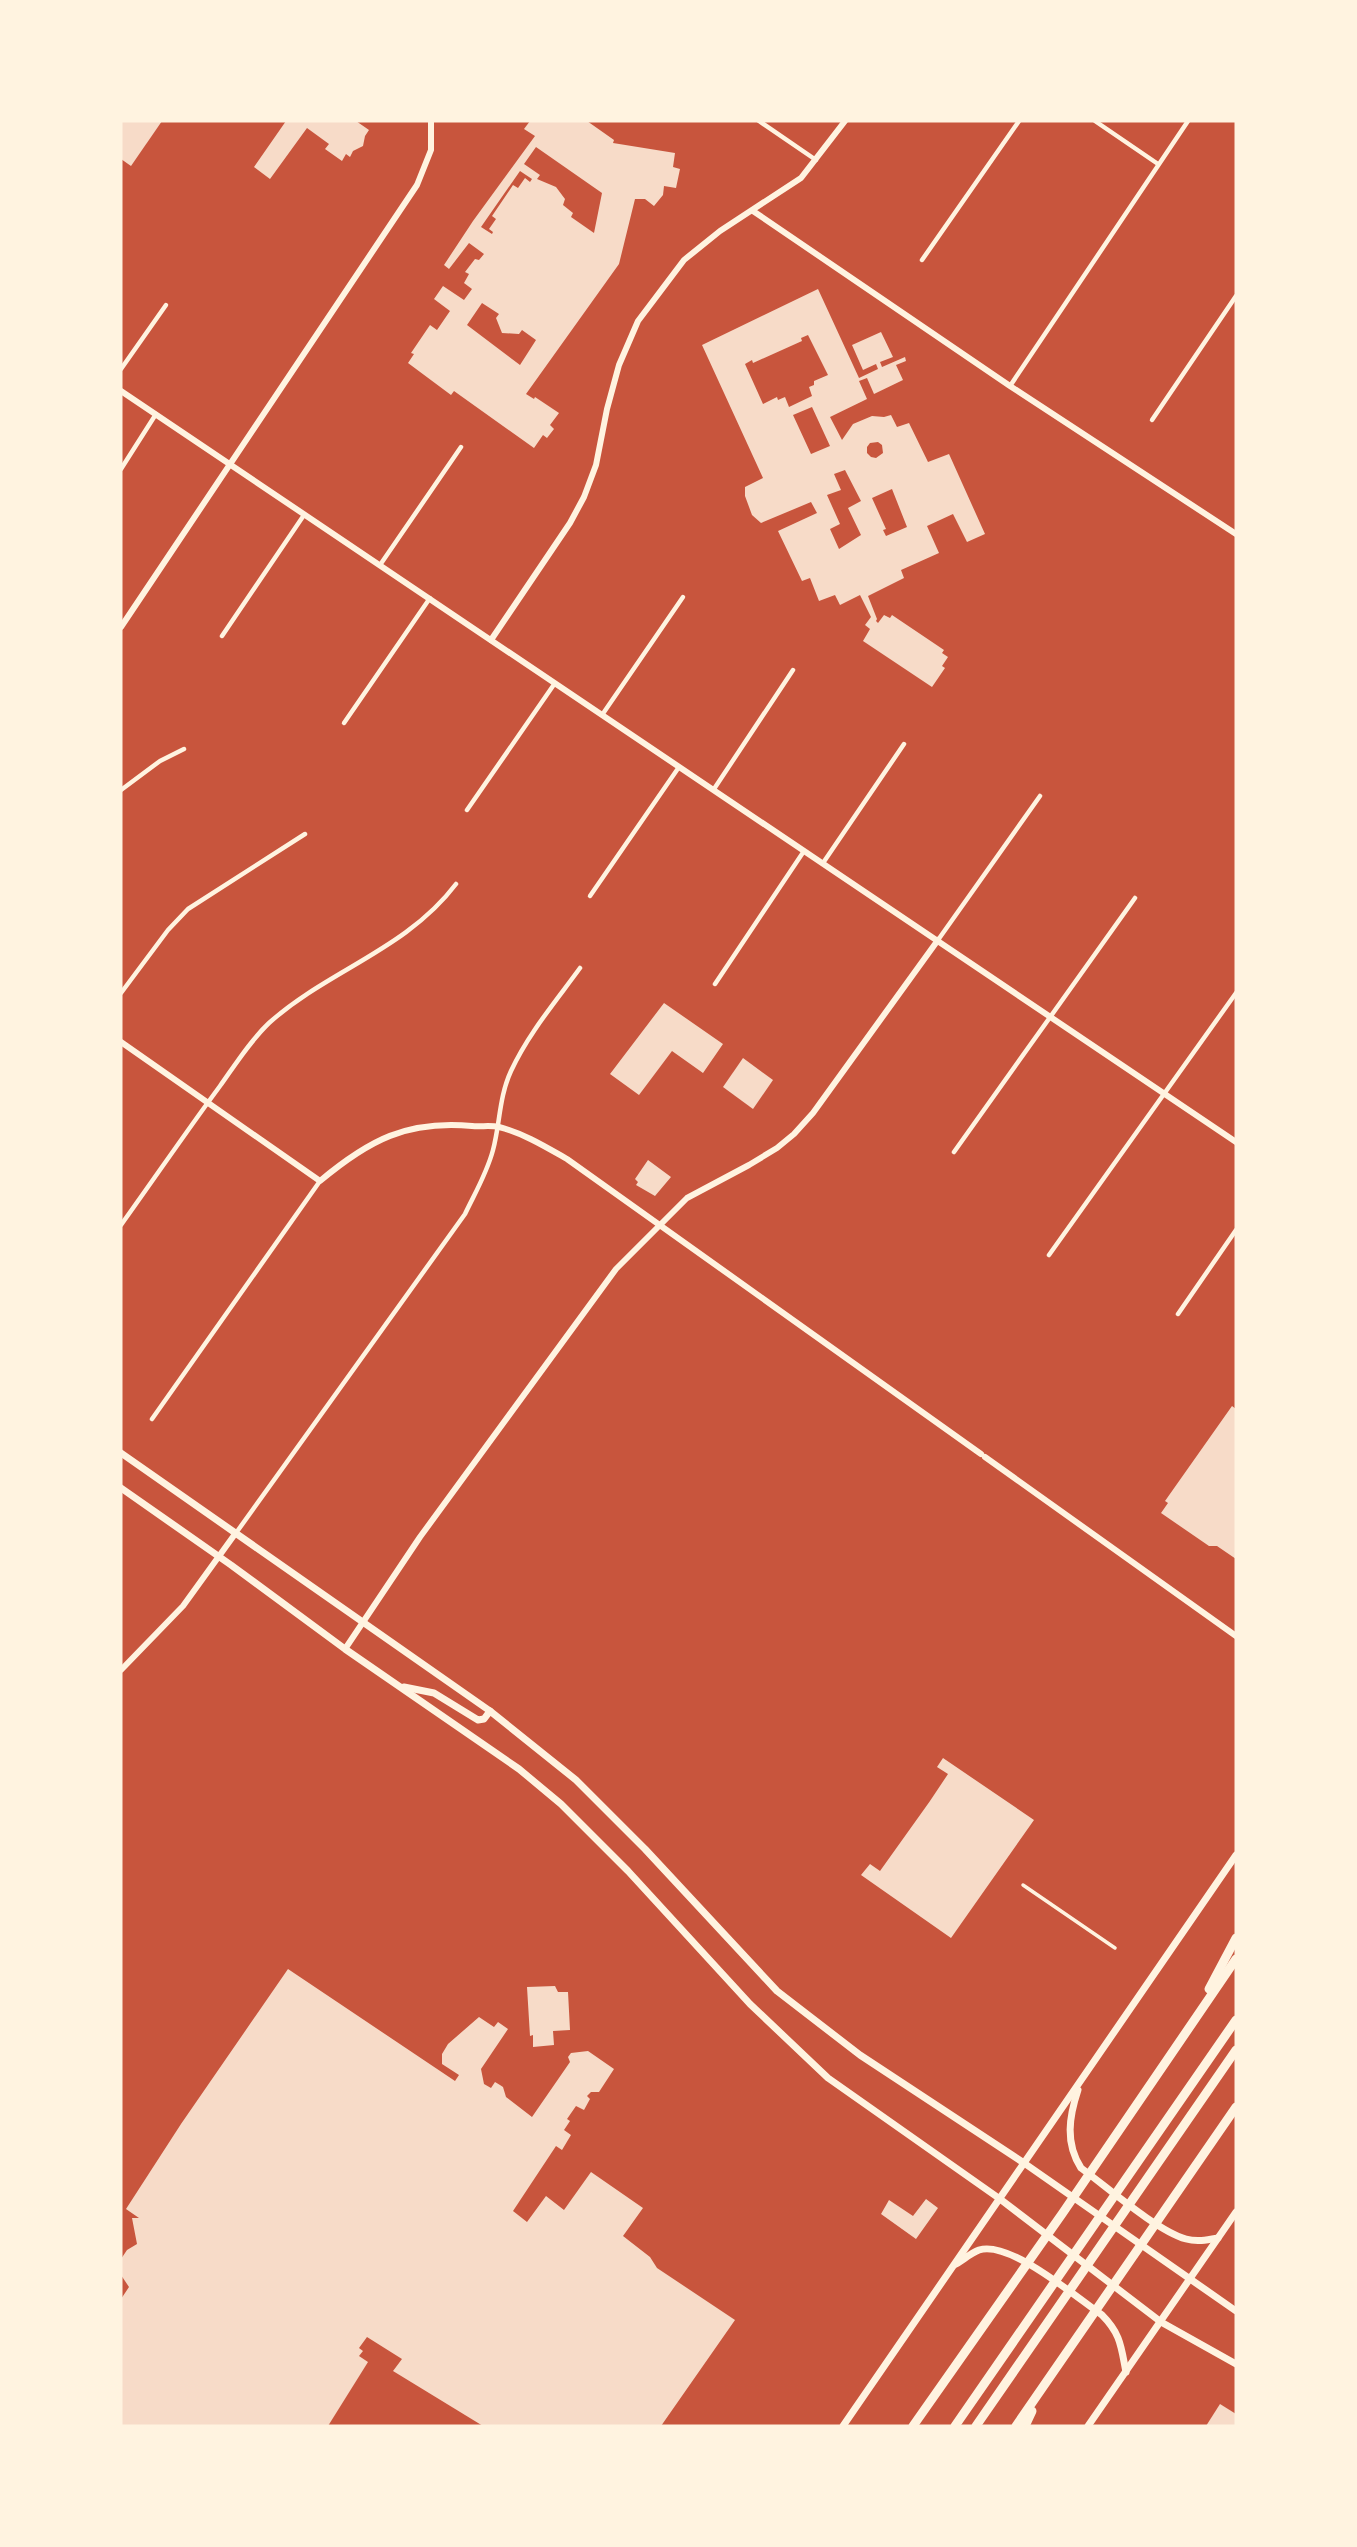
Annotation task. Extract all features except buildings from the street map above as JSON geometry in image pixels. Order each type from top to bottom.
[{"type":"highway","points":[[1190,2025],[1236,1938]]},
{"type":"highway","points":[[913,2426],[1000,2304],[1236,1959]]},
{"type":"highway","points":[[955,2426],[1236,2020]]},
{"type":"highway","points":[[976,2426],[1236,2050]]},
{"type":"highway","points":[[1016,2426],[1236,2107]]},
{"type":"highway","points":[[1025,2426],[1043,2388]]},
{"type":"main road","points":[[121,1453],[490,1711],[576,1780],[649,1853],[777,1991],[860,2055],[1024,2163],[1236,2311]]},
{"type":"main road","points":[[121,1488],[345,1649],[519,1769],[561,1804],[628,1871],[750,2004],[828,2078],[1000,2199],[1161,2322],[1236,2364]]},
{"type":"main road","points":[[400,1686],[434,1693],[478,1720],[484,1719],[490,1711]]},
{"type":"main road","points":[[843,2426],[1236,1855]]},
{"type":"main road","points":[[1082,2079],[1072,2107],[1070,2137],[1075,2158],[1081,2168],[1170,2233],[1188,2240],[1218,2238]]},
{"type":"main road","points":[[1088,2426],[1236,2212]]},
{"type":"main road","points":[[954,2266],[980,2250],[993,2249],[1016,2255],[1102,2315],[1114,2327],[1119,2337],[1126,2372]]},
{"type":"street","points":[[121,627],[418,185],[431,150],[431,121]]},
{"type":"street","points":[[760,121],[817,160]]},
{"type":"street","points":[[492,640],[570,523],[584,497],[596,465],[617,373],[638,321],[684,260],[720,231],[802,177],[845,121]]},
{"type":"street","points":[[922,260],[1018,121]]},
{"type":"street","points":[[1095,121],[1158,164]]},
{"type":"street","points":[[1010,386],[1188,121]]},
{"type":"street","points":[[753,211],[1010,386],[1236,534]]},
{"type":"street","points":[[1152,420],[1236,296]]},
{"type":"street","points":[[121,369],[166,305]]},
{"type":"street","points":[[121,391],[1236,1142]]},
{"type":"street","points":[[121,469],[156,414]]},
{"type":"street","points":[[380,565],[461,447]]},
{"type":"street","points":[[222,636],[304,515]]},
{"type":"street","points":[[602,715],[683,597]]},
{"type":"street","points":[[344,723],[430,598]]},
{"type":"street","points":[[714,789],[793,670]]},
{"type":"street","points":[[467,810],[555,682]]},
{"type":"street","points":[[823,863],[904,744]]},
{"type":"street","points":[[121,790],[160,761],[184,749]]},
{"type":"street","points":[[590,896],[680,766]]},
{"type":"street","points":[[345,1649],[420,1537],[599,1291],[659,1224],[687,1198],[749,1165],[794,1135],[813,1113],[1040,796]]},
{"type":"street","points":[[121,993],[188,909],[305,834]]},
{"type":"street","points":[[715,984],[804,850]]},
{"type":"street","points":[[121,1226],[208,1102],[267,1026],[290,1006],[379,953],[412,929],[441,904],[456,884]]},
{"type":"street","points":[[954,1152],[1135,898]]},
{"type":"street","points":[[121,1670],[183,1606],[465,1214],[494,1150],[501,1099],[511,1072],[529,1039],[580,968]]},
{"type":"street","points":[[1049,1255],[1236,993]]},
{"type":"street","points":[[121,1042],[320,1181]]},
{"type":"street","points":[[152,1419],[320,1181],[366,1145],[392,1135],[446,1124],[497,1127],[525,1137],[567,1159],[1236,1636]]},
{"type":"street","points":[[1178,1314],[1236,1230]]},
{"type":"street","points":[[1023,1885],[1115,1948]]}]
